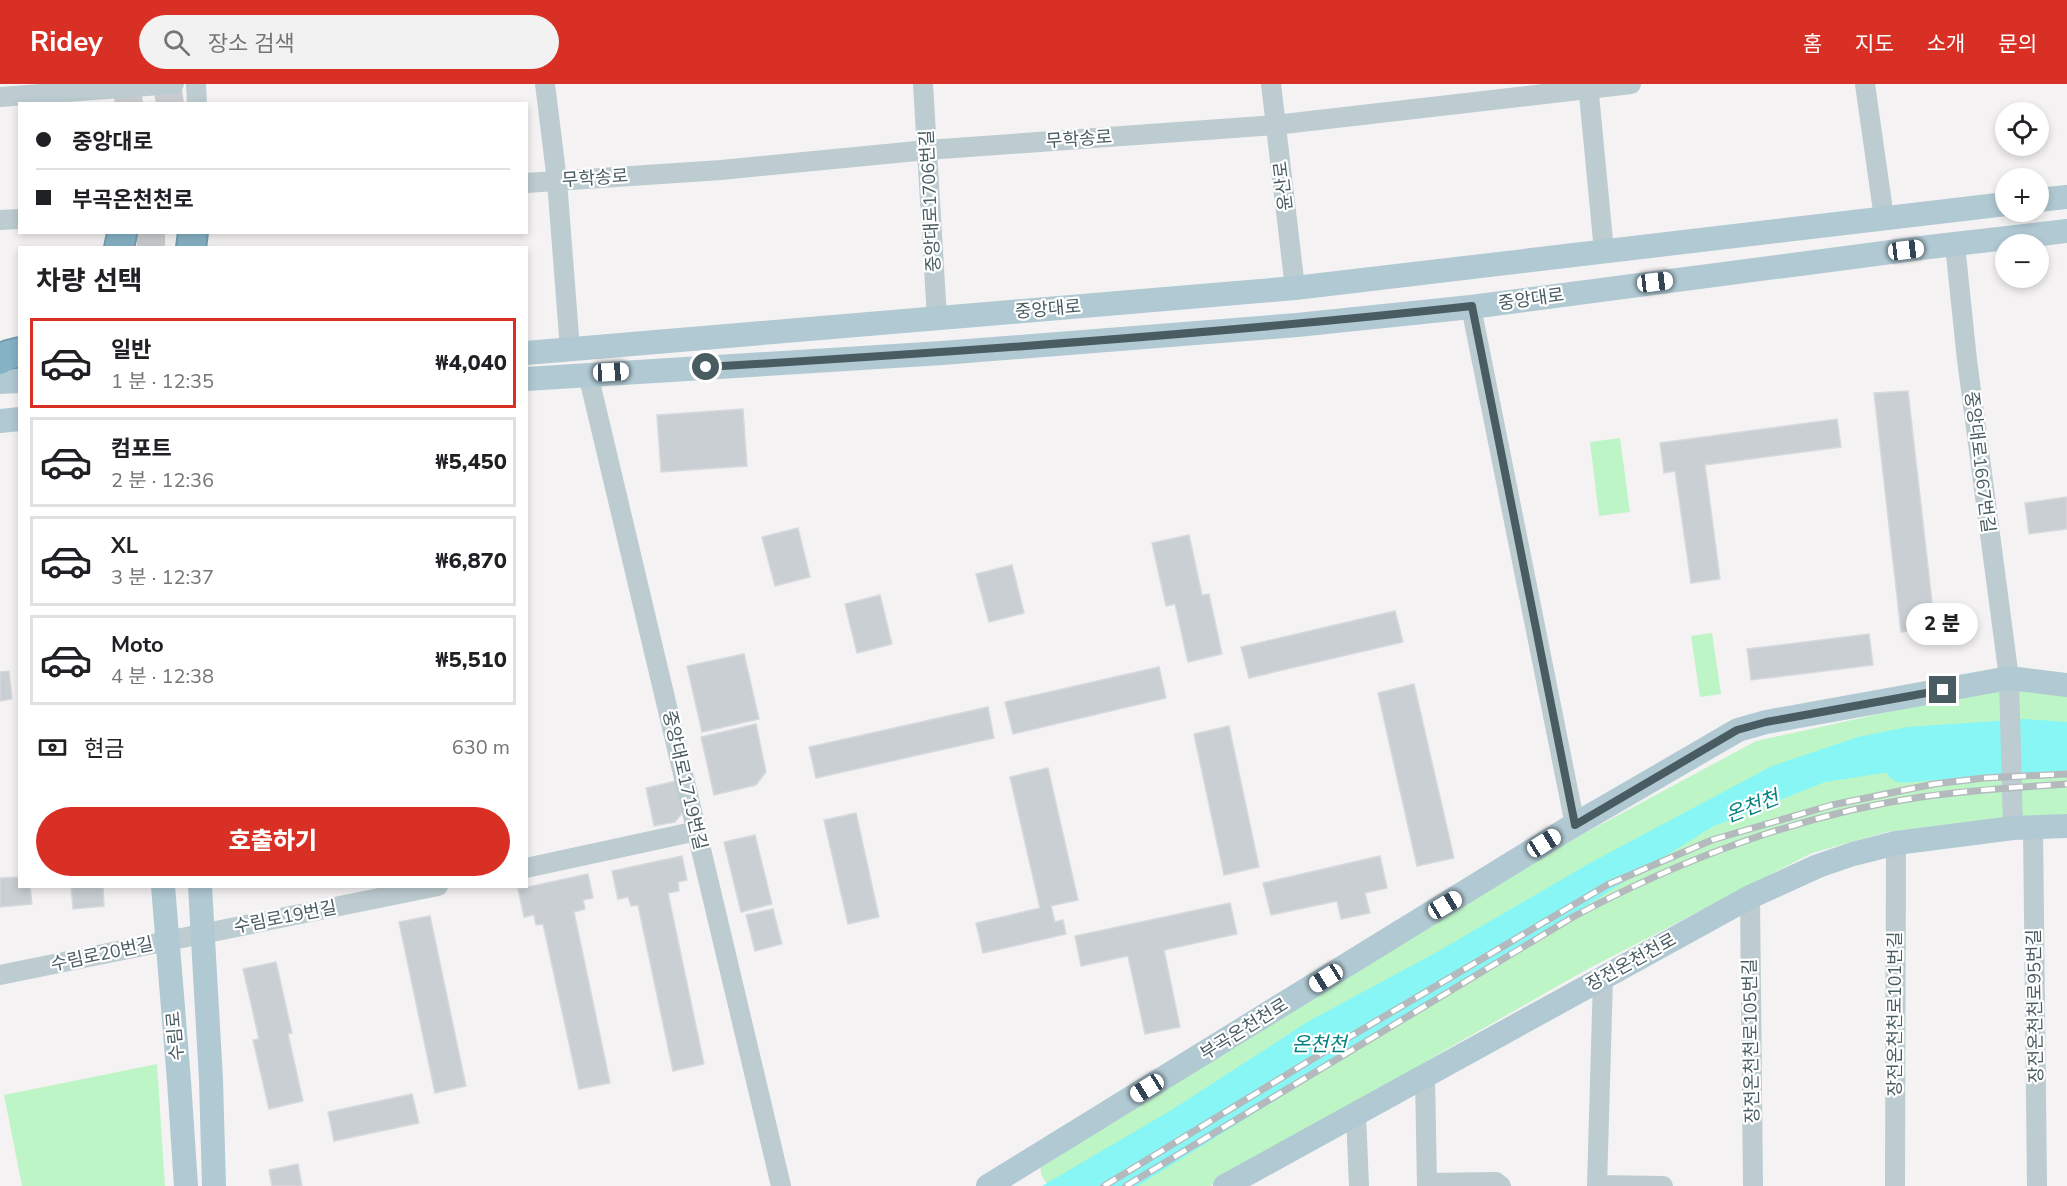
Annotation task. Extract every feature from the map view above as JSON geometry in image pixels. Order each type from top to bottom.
[{"type":"highway","points":[[0,360],[18,352]]},
{"type":"main road","points":[[2049,199],[2067,197]]},
{"type":"main road","name":"중앙대로","points":[[528,353],[1295,288],[1995,205]]},
{"type":"main road","name":"중앙대로","points":[[528,379],[964,351],[1297,325],[1472,306],[2067,231]]},
{"type":"main road","points":[[0,381],[18,381]]},
{"type":"main road","points":[[0,421],[18,419]]},
{"type":"main road","name":"부곡온천천로","points":[[988,1186],[1575,825],[1737,730],[1748,726],[2009,678],[2067,685]]},
{"type":"main road","name":"장전온천천로","points":[[1225,1186],[1750,897],[1818,866],[1896,843],[2020,823],[2067,826]]},
{"type":"main road","name":"수림로","points":[[163,888],[186,1186]]},
{"type":"main road","name":"수림로","points":[[200,888],[214,1186]]},
{"type":"street","points":[[0,97],[82,87],[174,84]]},
{"type":"street","points":[[196,84],[197,102]]},
{"type":"street","points":[[545,84],[557,181],[570,349]]},
{"type":"street","name":"중앙대로1706번길","points":[[923,84],[937,318]]},
{"type":"street","name":"윤산로","points":[[1270,84],[1295,288]]},
{"type":"street","name":"무학송로","points":[[528,183],[721,170],[927,150],[1275,125],[1588,86],[1631,84]]},
{"type":"street","points":[[1865,84],[1884,218]]},
{"type":"street","points":[[1588,86],[1604,251]]},
{"type":"street","points":[[0,220],[18,219]]},
{"type":"street","name":"중앙대로1667번길","points":[[1955,245],[1967,360],[2009,678],[2020,823]]},
{"type":"street","points":[[1472,306],[1575,825]]},
{"type":"street","name":"중앙대로1719번길","points":[[588,374],[781,1186]]},
{"type":"street","name":"장전온천천로95번길","points":[[2020,823],[2037,1186]]},
{"type":"street","points":[[528,868],[697,831]]},
{"type":"street","name":"장전온천천로101번길","points":[[1895,1186],[1896,843]]},
{"type":"street","name":"수림로19번길","points":[[204,933],[428,888]]},
{"type":"street","name":"장전온천천로105번길","points":[[1750,897],[1753,1186]]},
{"type":"street","name":"수림로20번길","points":[[0,975],[204,933]]},
{"type":"street","points":[[1603,978],[1598,1186],[1664,1186]]},
{"type":"street","points":[[1425,1076],[1427,1185],[1496,1182],[1501,1186]]},
{"type":"street","points":[[1356,1114],[1359,1186]]},
{"type":"green space","points":[[1620,438],[1630,512],[1599,516],[1590,442]]},
{"type":"green space","points":[[1712,633],[1721,694],[1700,697],[1691,636]]},
{"type":"green space","points":[[1997,688],[2067,692],[2067,815],[1999,818],[1887,832],[1812,853],[1584,971],[1300,1137],[1210,1186],[1048,1186],[1041,1174],[1040,1160],[1561,846],[1756,741]]},
{"type":"green space","points":[[157,1064],[165,1186],[22,1186],[4,1095]]},
{"type":"water","name":"온천천","points":[[2025,719],[2067,722],[2067,745],[1825,782],[1712,827],[1138,1186],[1042,1186],[1173,1109],[1309,1021],[1437,952],[1590,863],[1772,766],[1858,737],[1908,727]]},
{"type":"building","points":[[1908,391],[1935,628],[1901,632],[1874,393]]},
{"type":"building","points":[[743,409],[747,466],[661,472],[657,415]]},
{"type":"building","points":[[1837,419],[1841,447],[1705,465],[1720,579],[1691,583],[1675,471],[1664,473],[1660,443]]},
{"type":"building","points":[[2067,497],[2067,529],[2029,534],[2025,503]]},
{"type":"building","points":[[798,528],[810,577],[775,586],[762,537]]},
{"type":"building","points":[[1189,535],[1202,595],[1209,594],[1222,654],[1188,662],[1175,604],[1166,606],[1152,543]]},
{"type":"building","points":[[1012,565],[1024,613],[989,622],[976,574]]},
{"type":"building","points":[[880,595],[892,644],[857,653],[845,604]]},
{"type":"building","points":[[1395,611],[1403,642],[1249,678],[1241,647]]},
{"type":"building","points":[[1869,634],[1873,665],[1751,680],[1747,649]]},
{"type":"building","points":[[744,654],[759,719],[702,732],[687,666]]},
{"type":"building","points":[[1159,667],[1166,698],[1013,734],[1005,702]]},
{"type":"building","points":[[9,671],[12,699],[0,701],[0,672]]},
{"type":"building","points":[[1414,684],[1454,858],[1417,866],[1378,693]]},
{"type":"building","points":[[988,707],[994,738],[816,778],[809,747]]},
{"type":"building","points":[[756,724],[766,772],[756,785],[714,795],[701,737]]},
{"type":"building","points":[[1229,726],[1259,867],[1224,875],[1194,734]]},
{"type":"building","points":[[1048,768],[1078,900],[1051,906],[1055,922],[1063,920],[1066,934],[983,953],[976,923],[1040,908],[1010,777]]},
{"type":"building","points":[[676,781],[683,812],[675,822],[654,826],[646,788]]},
{"type":"building","points":[[856,813],[879,917],[848,924],[824,820]]},
{"type":"building","points":[[755,835],[772,904],[741,912],[724,842]]},
{"type":"building","points":[[682,856],[687,880],[678,882],[679,891],[668,893],[704,1064],[673,1071],[638,905],[631,906],[628,897],[618,899],[612,871]]},
{"type":"building","points":[[1380,856],[1387,888],[1365,893],[1370,913],[1341,919],[1337,901],[1271,915],[1263,883]]},
{"type":"building","points":[[588,874],[593,898],[583,900],[585,909],[574,912],[610,1083],[579,1089],[543,924],[536,925],[534,915],[524,917],[518,889]]},
{"type":"building","points":[[18,877],[18,888],[30,888],[32,904],[0,907],[0,878]]},
{"type":"building","points":[[71,888],[103,888],[104,906],[73,909]]},
{"type":"building","points":[[1230,903],[1237,934],[1164,950],[1180,1027],[1145,1034],[1128,956],[1081,966],[1075,936]]},
{"type":"building","points":[[773,909],[782,944],[755,951],[746,915]]},
{"type":"building","points":[[430,916],[466,1086],[435,1093],[399,922]]},
{"type":"building","points":[[276,962],[292,1033],[288,1034],[303,1101],[269,1109],[253,1040],[259,1039],[243,969]]},
{"type":"building","points":[[412,1094],[419,1123],[334,1141],[328,1112]]},
{"type":"building","points":[[298,1164],[302,1186],[272,1186],[269,1170]]},
{"type":"waterway","name":"온천천","points":[[1902,766],[2067,754]]},
{"type":"tunnel","points":[[126,84],[129,102]]},
{"type":"tunnel","points":[[167,84],[170,102]]},
{"type":"tunnel","points":[[151,234],[151,246]]},
{"type":"railway","points":[[1104,1186],[1319,1055],[1607,885],[1712,840],[1832,805],[1934,784],[1984,778],[2067,774]]},
{"type":"railway","points":[[1126,1186],[1573,917],[1613,896],[1698,858],[1787,827],[1876,805],[1958,792],[2067,784]]},
{"type":"route","points":[[706,367],[1297,325],[1472,306],[1575,825],[1737,730],[1766,722],[1943,690]]}]
